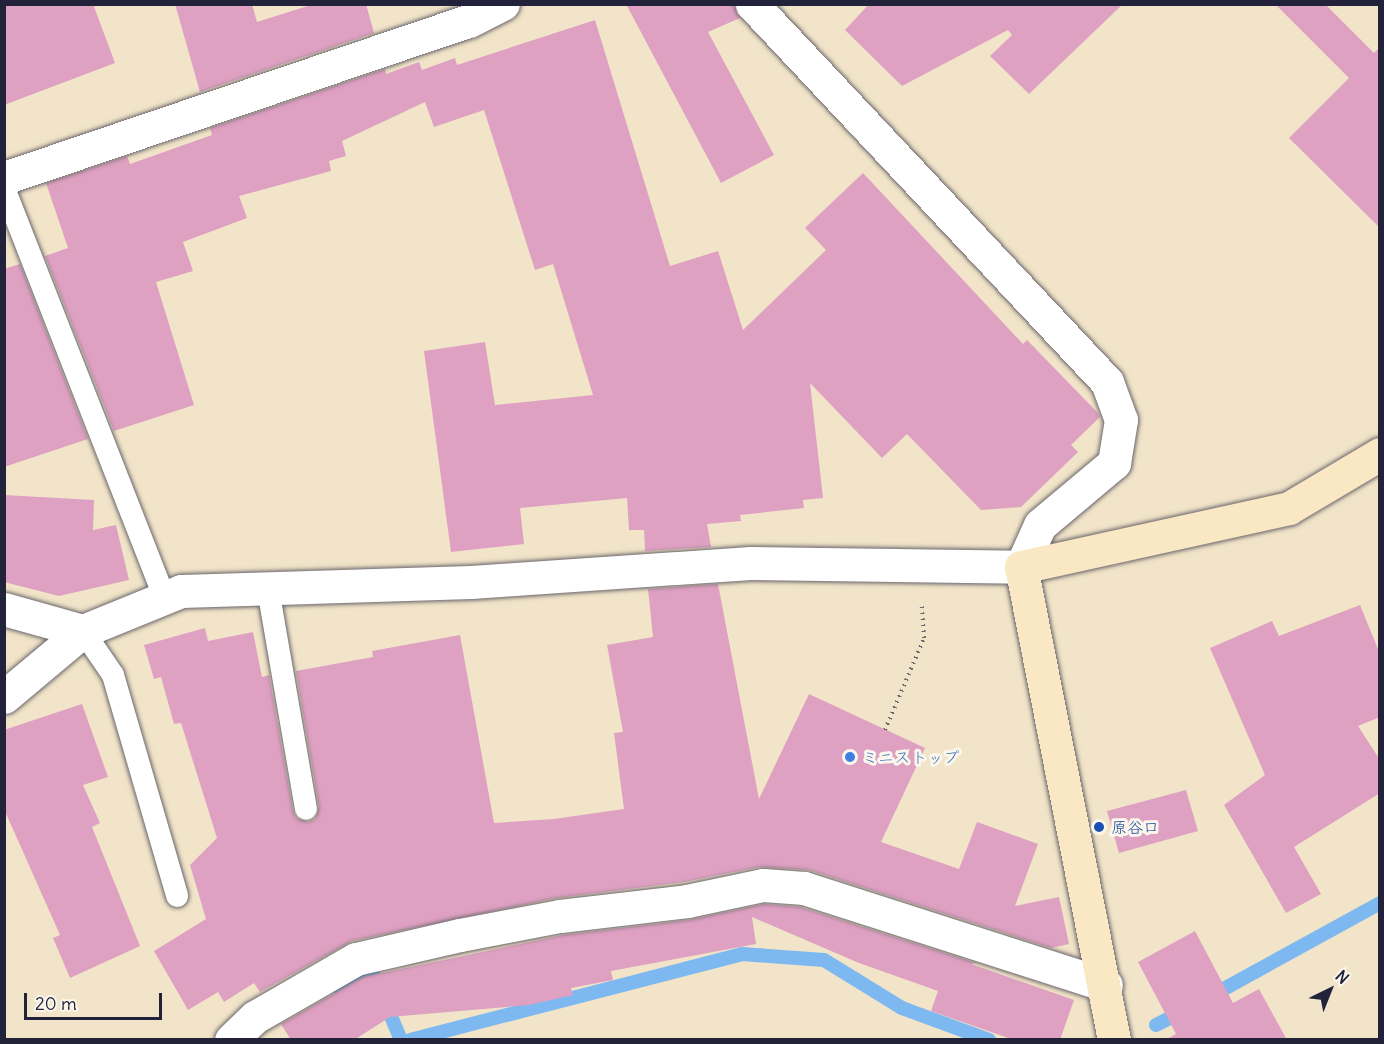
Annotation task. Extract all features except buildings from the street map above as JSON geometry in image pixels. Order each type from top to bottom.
[{"type":"street","points":[[4,177],[469,21],[503,4]]},
{"type":"street","points":[[752,4],[1107,382],[1121,420],[1114,463],[1040,525],[1021,567],[1106,985],[1114,1040]]},
{"type":"street","points":[[4,697],[83,631],[181,591],[471,582],[750,563],[1021,567],[1289,508],[1380,454]]},
{"type":"street","points":[[4,609],[83,631]]},
{"type":"street","points":[[231,1040],[255,1017],[356,959],[460,935],[560,916],[687,900],[763,885],[804,888],[1106,985]]},
{"type":"lane","points":[[4,188],[165,598]]},
{"type":"lane","points":[[268,590],[306,808]]},
{"type":"lane","points":[[83,631],[113,675],[177,896]]},
{"type":"path","points":[[885,730],[924,638],[920,565]]},
{"type":"waterway","points":[[1211,996],[1380,903]]},
{"type":"waterway","points":[[410,1040],[742,954],[824,960],[902,1008],[989,1040]]},
{"type":"waterway","points":[[339,988],[371,970],[374,976]]},
{"type":"waterway","points":[[385,1002],[401,1040]]},
{"type":"waterway","points":[[1156,1025],[1184,1011]]},
{"type":"place","name":"ミニストップ","points":[[850,757]]},
{"type":"place","name":"原谷口","points":[[1099,827]]}]
